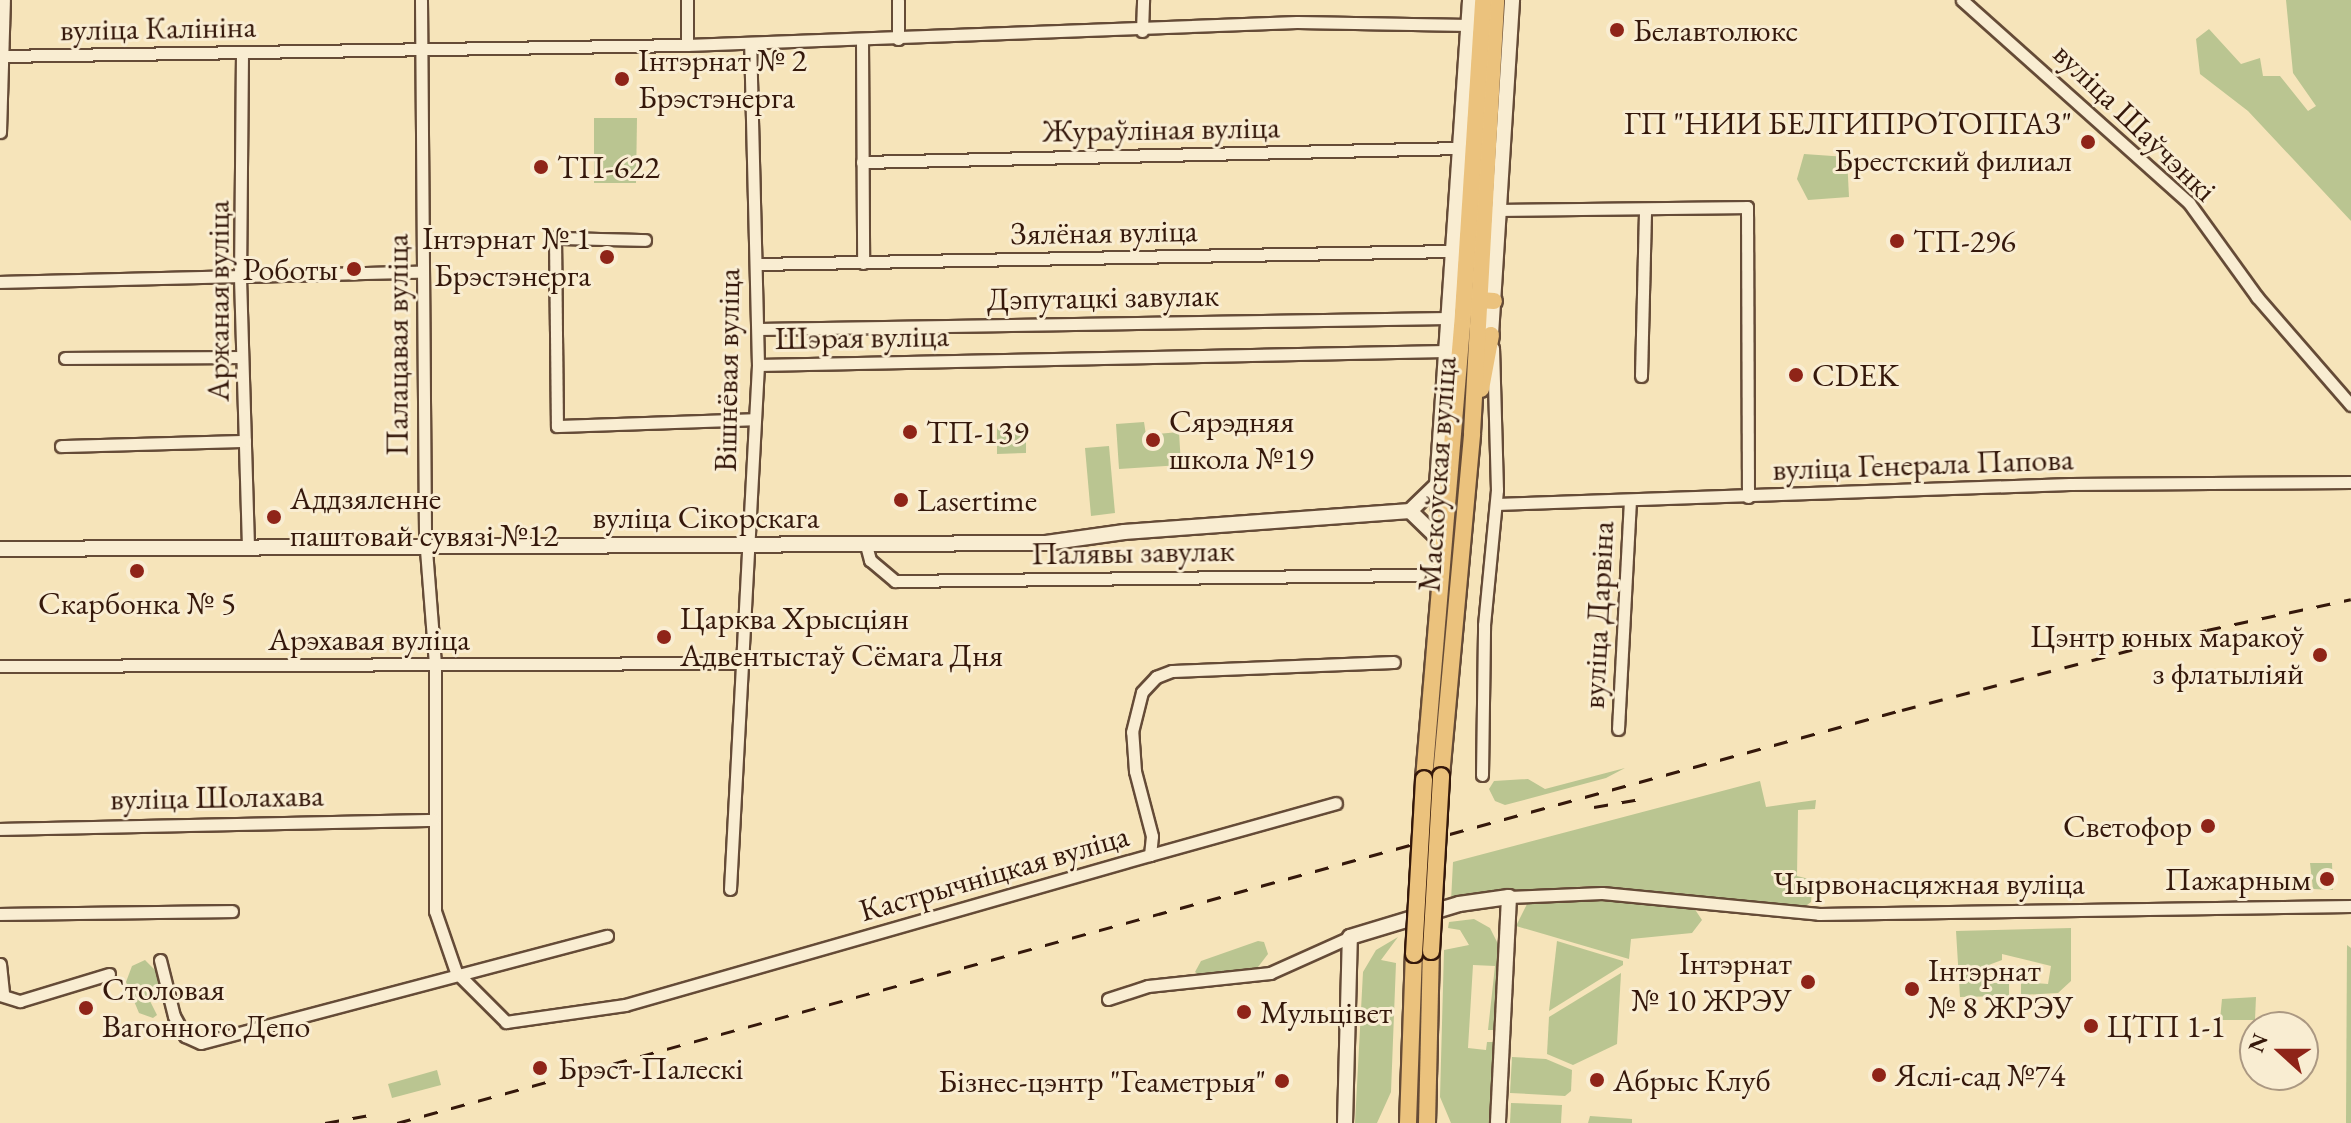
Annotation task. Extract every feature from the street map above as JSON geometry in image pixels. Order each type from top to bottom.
[{"type":"main road","name":"Маскоўская вуліца","points":[[1422,953],[1472,433],[1463,309],[1483,0]]},
{"type":"main road","name":"Маскоўская вуліца","points":[[1422,953],[1424,779],[1441,541],[1496,0]]},
{"type":"main road","points":[[1463,309],[1494,301]]},
{"type":"main road","points":[[1472,433],[1491,335]]},
{"type":"main road","points":[[1408,1123],[1422,953]]},
{"type":"main road","points":[[1422,953],[1427,1123]]},
{"type":"street","points":[[0,132],[4,0]]},
{"type":"street","name":"Палацавая вуліца","points":[[421,0],[425,542],[435,665],[435,911],[456,972]]},
{"type":"street","points":[[687,0],[687,45]]},
{"type":"street","points":[[898,0],[898,39]]},
{"type":"street","points":[[1142,31],[1143,0]]},
{"type":"street","name":"Маскоўская вуліца","points":[[1441,541],[1437,485],[1446,351],[1463,309],[1454,251],[1470,0]]},
{"type":"street","name":"Маскоўская вуліца","points":[[1482,775],[1484,625],[1496,504],[1498,399],[1491,335],[1512,0]]},
{"type":"street","name":"вуліца Шаўчэнкі","points":[[1962,0],[2185,199],[2257,297],[2351,405]]},
{"type":"street","name":"вуліца Калініна","points":[[2,56],[687,45],[1142,31],[1297,22],[1469,25]]},
{"type":"street","points":[[862,40],[863,263]]},
{"type":"street","name":"Вішнёвая вуліца","points":[[730,889],[745,545],[758,365],[750,43]]},
{"type":"street","name":"Аржаная вуліца","points":[[242,53],[240,277],[248,549]]},
{"type":"street","name":"Жураўліная вуліца","points":[[862,162],[1461,148]]},
{"type":"street","points":[[1501,210],[1747,207],[1748,497]]},
{"type":"street","points":[[1641,376],[1645,209]]},
{"type":"street","points":[[645,240],[555,238],[557,426],[755,419]]},
{"type":"street","name":"Зялёная вуліца","points":[[756,264],[1454,251]]},
{"type":"street","points":[[0,282],[421,272]]},
{"type":"street","name":"Дэпутацкі завулак","points":[[758,329],[1463,309]]},
{"type":"street","name":"Шэрая вуліца","points":[[758,365],[1446,351]]},
{"type":"street","points":[[65,358],[242,357]]},
{"type":"street","points":[[61,446],[245,441]]},
{"type":"street","name":"вуліца Генерала Папова","points":[[1496,504],[1630,502],[2070,484],[2351,482]]},
{"type":"street","points":[[1437,485],[1410,511],[1441,541]]},
{"type":"street","name":"вуліца Дарвіна","points":[[1618,729],[1630,502]]},
{"type":"street","name":"вуліца Сікорскага","points":[[0,549],[248,549],[425,542],[745,545],[1046,543],[1124,532],[1410,511]]},
{"type":"street","name":"Палявы завулак","points":[[866,545],[870,560],[895,581],[1419,575]]},
{"type":"street","name":"Кастрычніцкая вуліца","points":[[456,972],[506,1022],[608,1009],[1150,855],[1152,836],[1135,771],[1132,732],[1142,692],[1156,677],[1186,670],[1394,662]]},
{"type":"street","name":"Арэхавая вуліца","points":[[0,666],[739,663]]},
{"type":"street","points":[[1150,855],[1336,803]]},
{"type":"street","name":"вуліца Шолахава","points":[[0,829],[434,820]]},
{"type":"street","name":"Чырвонасцяжная вуліца","points":[[1509,897],[1602,893],[1819,914],[2351,906]]},
{"type":"street","points":[[1108,999],[1148,986],[1270,973],[1350,937],[1459,904],[1509,897],[1498,1123]]},
{"type":"street","points":[[0,914],[232,911]]},
{"type":"street","points":[[160,960],[174,1016],[185,1036],[201,1043],[456,972],[607,936]]},
{"type":"street","points":[[1345,1123],[1350,937]]},
{"type":"street","points":[[0,964],[1,995],[20,1001],[109,974]]},
{"type":"green space","points":[[2286,0],[2351,0],[2351,221],[2248,111],[2200,74],[2196,39],[2209,29],[2241,64],[2260,58],[2263,76],[2280,76],[2308,111],[2316,106],[2293,73]]},
{"type":"green space","points":[[594,118],[637,118],[636,183],[594,183]]},
{"type":"green space","points":[[1804,154],[1847,157],[1849,197],[1808,200],[1797,179]]},
{"type":"green space","points":[[1144,422],[1146,435],[1179,432],[1181,465],[1119,469],[1116,424]]},
{"type":"green space","points":[[997,427],[1026,427],[1026,453],[997,454]]},
{"type":"green space","points":[[1109,446],[1115,513],[1091,516],[1085,448]]},
{"type":"green space","points":[[1625,768],[1606,778],[1505,805],[1495,801],[1489,789],[1494,781],[1528,779],[1545,789]]},
{"type":"green space","points":[[1760,781],[1766,807],[1816,800],[1815,809],[1798,810],[1797,876],[1813,880],[1811,902],[1803,908],[1594,886],[1518,890],[1451,901],[1453,862]]},
{"type":"green space","points":[[2310,863],[2332,863],[2333,890],[2313,889]]},
{"type":"green space","points":[[1576,899],[1694,908],[1702,920],[1692,933],[1631,939],[1629,959],[1516,926],[1527,904]]},
{"type":"green space","points":[[1474,919],[1490,928],[1499,946],[1495,1030],[1488,1030],[1495,966],[1473,965],[1468,1048],[1486,1050],[1487,1042],[1493,1042],[1489,1123],[1451,1123],[1440,1097],[1444,950],[1469,945],[1460,930],[1448,928],[1449,922]]},
{"type":"green space","points":[[2071,928],[2071,981],[2058,993],[2021,995],[2021,982],[2048,984],[2051,966],[2002,954],[2002,960],[1986,966],[1986,983],[2009,983],[2009,996],[1960,997],[1956,931]]},
{"type":"green space","points":[[1398,937],[1381,960],[1396,963],[1391,1092],[1377,1123],[1355,1123],[1363,972],[1376,950]]},
{"type":"green space","points":[[1258,941],[1264,942],[1268,954],[1258,967],[1202,977],[1195,972],[1201,961]]},
{"type":"green space","points":[[1557,941],[1623,961],[1623,965],[1549,1011]]},
{"type":"green space","points":[[2347,945],[2351,948],[2351,1123],[2346,1123]]},
{"type":"green space","points":[[145,960],[158,973],[159,983],[148,997],[157,1015],[153,1018],[139,1013],[126,982],[132,966]]},
{"type":"green space","points":[[1621,973],[1617,1044],[1573,1065],[1547,1054],[1549,1017]]},
{"type":"green space","points":[[2256,997],[2255,1011],[2239,1011],[2239,1020],[2220,1020],[2222,999]]},
{"type":"green space","points":[[1512,1057],[1546,1059],[1572,1070],[1571,1091],[1565,1096],[1510,1093]]},
{"type":"green space","points":[[437,1070],[441,1085],[392,1098],[388,1084]]},
{"type":"green space","points":[[1511,1103],[1562,1105],[1561,1123],[1510,1123]]},
{"type":"green space","points":[[1590,1116],[1632,1119],[1632,1123],[1588,1123]]},
{"type":"railway","points":[[397,1123],[1902,710],[2207,630],[2351,599]]},
{"type":"railway","points":[[1594,807],[1640,799]]},
{"type":"railway","points":[[325,1123],[375,1114]]},
{"type":"place","name":"Белавтолюкс","points":[[1617,30]]},
{"type":"place","name":"Інтэрнат № 2 Брэстэнерга","points":[[622,79]]},
{"type":"place","name":"ГП \"НИИ БЕЛГИПРОТОПГАЗ\" Брестский филиал","points":[[2088,142]]},
{"type":"place","name":"ТП-622","points":[[541,167]]},
{"type":"place","name":"ТП-296","points":[[1897,241]]},
{"type":"place","name":"Інтэрнат № 1 Брэстэнерга","points":[[607,257]]},
{"type":"place","name":"Роботы","points":[[354,269]]},
{"type":"place","name":"CDEK","points":[[1796,375]]},
{"type":"place","name":"ТП-139","points":[[910,432]]},
{"type":"place","name":"Сярэдняя школа №19","points":[[1153,440]]},
{"type":"place","name":"Lasertime","points":[[901,500]]},
{"type":"place","name":"Аддзяленне паштовай сувязі №12","points":[[274,517]]},
{"type":"place","name":"Скарбонка № 5","points":[[137,571]]},
{"type":"place","name":"Царква Хрысціян Адвентыстаў Сёмага Дня","points":[[664,637]]},
{"type":"place","name":"Цэнтр юных маракоў з флатыліяй","points":[[2320,655]]},
{"type":"place","name":"Светофор","points":[[2208,826]]},
{"type":"place","name":"Пажарным","points":[[2327,879]]},
{"type":"place","name":"Інтэрнат № 10 ЖРЭУ","points":[[1808,982]]},
{"type":"place","name":"Інтэрнат № 8 ЖРЭУ","points":[[1912,989]]},
{"type":"place","name":"Столовая Вагонного Депо","points":[[86,1008]]},
{"type":"place","name":"Мульцівет","points":[[1244,1012]]},
{"type":"place","name":"ЦТП 1-1","points":[[2091,1026]]},
{"type":"place","name":"Брэст-Палескі","points":[[540,1068]]},
{"type":"place","name":"Яслі-сад №74","points":[[1879,1075]]},
{"type":"place","name":"Абрыс Клуб","points":[[1597,1080]]},
{"type":"place","name":"Бізнес-цэнтр \"Геаметрыя\"","points":[[1282,1081]]}]
